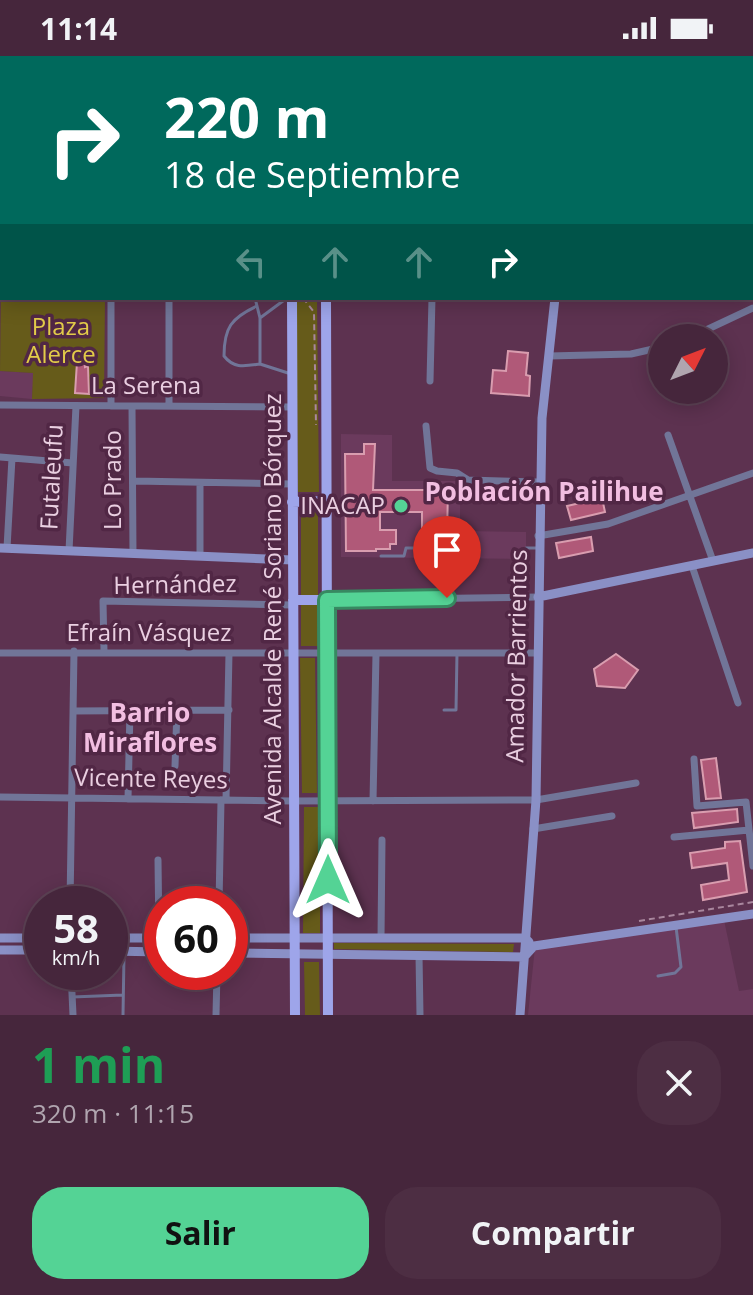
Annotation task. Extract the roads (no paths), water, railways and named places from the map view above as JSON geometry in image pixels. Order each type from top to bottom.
[{"type":"main road","name":"Avenida Alcalde René Soriano Bórquez","points":[[290,300],[295,1015]]},
{"type":"main road","points":[[326,300],[328,1015]]},
{"type":"main road","points":[[292,502],[327,501]]},
{"type":"main road","points":[[293,602],[327,600]]},
{"type":"street","points":[[111,300],[111,406]]},
{"type":"street","points":[[169,300],[169,406]]},
{"type":"street","points":[[430,381],[432,300]]},
{"type":"street","name":"Amador Barrientos","points":[[520,1015],[536,800],[542,418],[555,300]]},
{"type":"street","points":[[719,324],[753,308]]},
{"type":"street","points":[[549,356],[631,354],[648,350]]},
{"type":"street","name":"La Serena","points":[[0,405],[293,407]]},
{"type":"street","name":"Futaleufu","points":[[69,551],[76,406]]},
{"type":"street","name":"Lo Prado","points":[[132,406],[133,553]]},
{"type":"street","points":[[426,426],[430,468],[457,473],[468,480],[539,482]]},
{"type":"street","points":[[668,435],[713,561]]},
{"type":"street","points":[[0,457],[73,463]]},
{"type":"street","points":[[12,458],[4,548],[293,560]]},
{"type":"street","points":[[538,536],[608,524],[753,473]]},
{"type":"street","points":[[134,481],[292,484]]},
{"type":"street","points":[[200,483],[200,556]]},
{"type":"street","points":[[327,600],[538,597],[753,553]]},
{"type":"street","points":[[692,566],[738,703]]},
{"type":"street","name":"Hernández","points":[[104,651],[103,601],[293,602]]},
{"type":"street","points":[[70,886],[74,651]]},
{"type":"street","name":"Efraín Vásquez","points":[[0,653],[537,653]]},
{"type":"street","points":[[220,886],[229,653]]},
{"type":"street","points":[[373,801],[376,654]]},
{"type":"street","points":[[128,799],[130,710]]},
{"type":"street","points":[[175,766],[177,710]]},
{"type":"street","points":[[73,711],[229,710]]},
{"type":"street","points":[[694,759],[697,806],[746,802],[753,866]]},
{"type":"street","name":"Vicente Reyes","points":[[0,797],[536,800],[636,783]]},
{"type":"street","points":[[533,829],[612,816]]},
{"type":"street","points":[[674,837],[749,830]]},
{"type":"street","points":[[381,938],[382,840]]},
{"type":"street","points":[[158,860],[159,886]]},
{"type":"street","points":[[248,953],[524,957],[534,946],[753,914]]},
{"type":"street","points":[[0,938],[24,938]]},
{"type":"street","points":[[248,938],[525,938],[534,946]]},
{"type":"street","points":[[419,938],[420,1015]]},
{"type":"street","points":[[0,950],[24,950]]},
{"type":"street","points":[[72,990],[73,1015]]},
{"type":"street","points":[[216,1015],[217,990]]},
{"type":"lane","points":[[256,300],[260,318],[260,364]]},
{"type":"lane","points":[[260,318],[287,300]]},
{"type":"lane","points":[[257,306],[241,314],[224,334],[224,356],[237,366],[260,364],[292,375]]},
{"type":"lane","points":[[381,556],[404,556],[406,548],[448,548]]},
{"type":"lane","points":[[526,548],[538,548]]},
{"type":"lane","points":[[444,710],[456,710],[457,653]]},
{"type":"lane","points":[[658,976],[675,973],[681,967],[676,927]]},
{"type":"lane","points":[[123,990],[123,1015]]},
{"type":"lane","points":[[72,997],[123,995]]},
{"type":"place","name":"INACAP","points":[[401,506]]},
{"type":"district","name":"Población Pailihue","points":[[544,492]]},
{"type":"district","name":"Barrio Miraflores","points":[[150,728]]},
{"type":"park label","name":"Plaza Alerce","points":[[61,341]]}]
